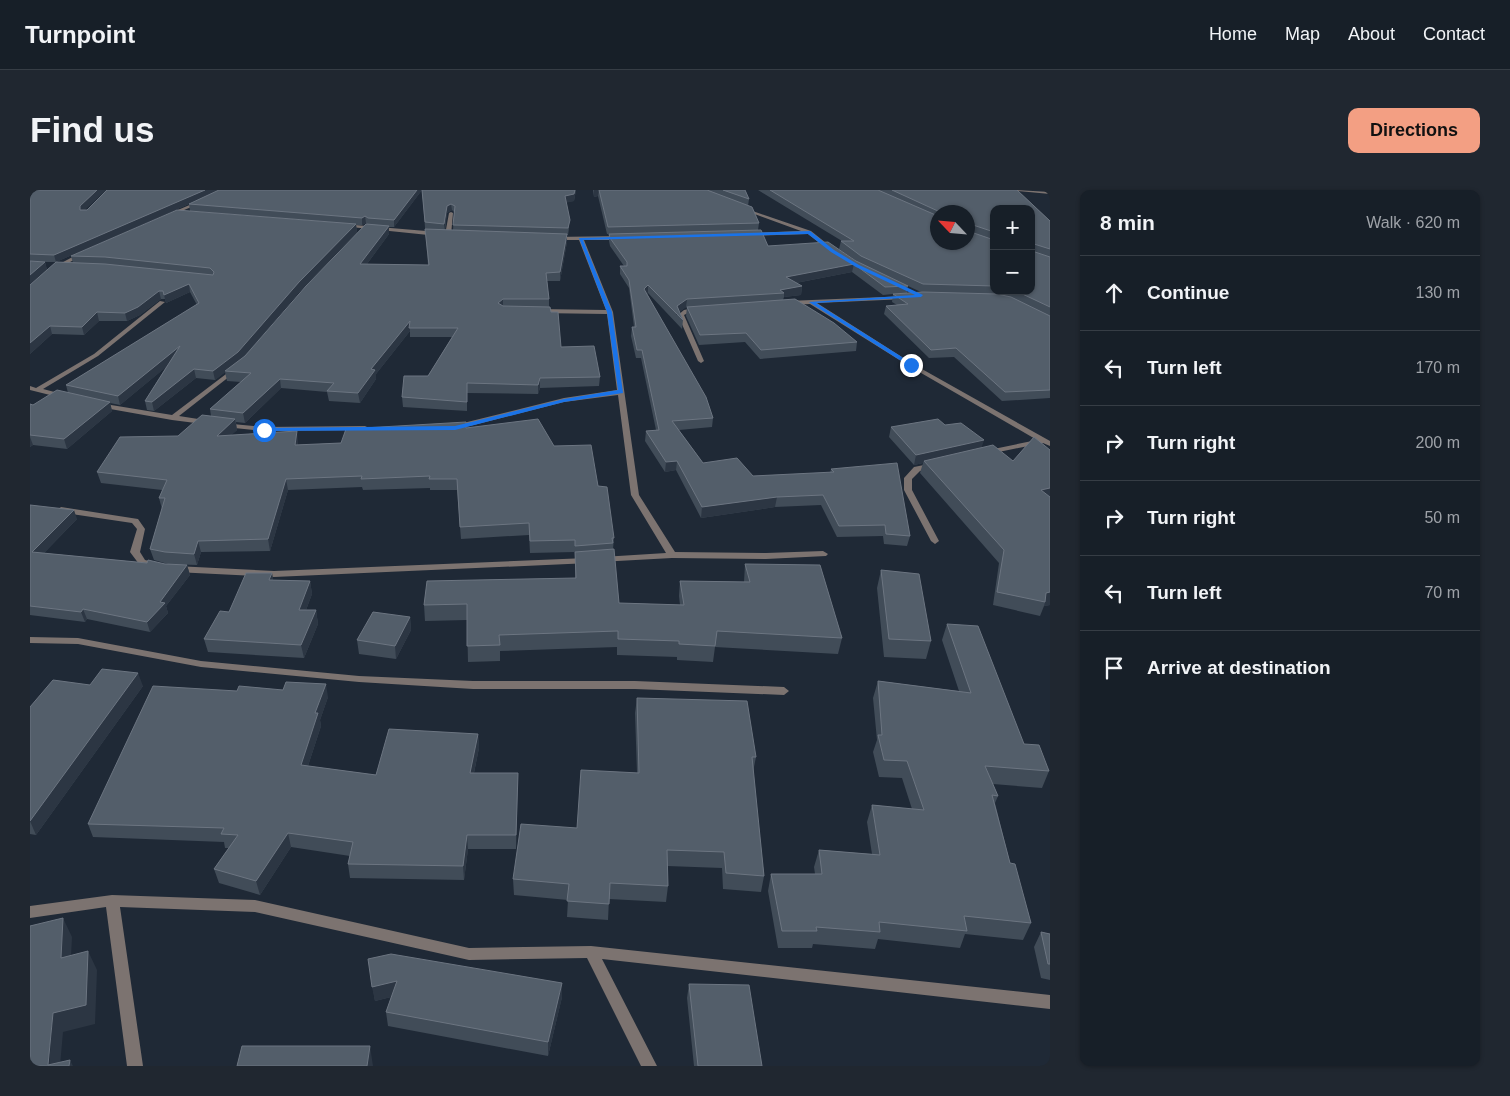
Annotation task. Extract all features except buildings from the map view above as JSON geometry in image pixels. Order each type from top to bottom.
[{"type":"street","points":[[1018,190],[1050,193]]},
{"type":"street","points":[[166,217],[211,198]]},
{"type":"street","points":[[732,204],[809,232],[841,256]]},
{"type":"street","points":[[174,213],[194,214]]},
{"type":"street","points":[[448,235],[451,213]]},
{"type":"street","points":[[337,225],[457,235]]},
{"type":"street","points":[[359,234],[366,227]]},
{"type":"street","points":[[742,235],[809,232]]},
{"type":"street","points":[[544,238],[628,237]]},
{"type":"street","points":[[581,239],[610,312],[635,495],[672,555]]},
{"type":"street","points":[[49,269],[93,249]]},
{"type":"street","points":[[57,266],[77,266]]},
{"type":"street","points":[[784,304],[911,296]]},
{"type":"street","points":[[34,389],[96,355],[162,302]]},
{"type":"street","points":[[811,302],[911,365],[1048,441]]},
{"type":"street","points":[[701,361],[681,315],[686,311],[710,309]]},
{"type":"street","points":[[532,311],[610,312]]},
{"type":"street","points":[[172,418],[243,363]]},
{"type":"street","points":[[34,389],[70,399]]},
{"type":"street","points":[[446,428],[455,428],[499,418],[564,400],[621,392]]},
{"type":"street","points":[[87,403],[172,418],[264,430],[371,428]]},
{"type":"street","points":[[980,454],[1048,441]]},
{"type":"street","points":[[935,541],[908,490],[908,478],[917,469],[944,463]]},
{"type":"street","points":[[54,509],[135,520],[141,529],[135,552],[142,562],[168,569],[274,574],[550,564],[672,555],[766,556],[823,554]]},
{"type":"street","points":[[30,640],[78,641],[201,664],[359,679],[473,685],[635,685],[784,691]]},
{"type":"street","points":[[30,912],[112,901],[255,906],[470,954],[592,952],[1050,1002]]},
{"type":"street","points":[[112,901],[135,1066]]},
{"type":"street","points":[[592,952],[648,1066]]},
{"type":"route","points":[[264,430],[455,428],[564,400],[621,392],[610,312],[581,239],[809,232],[833,251],[857,266],[921,296],[811,302],[911,365]]}]
